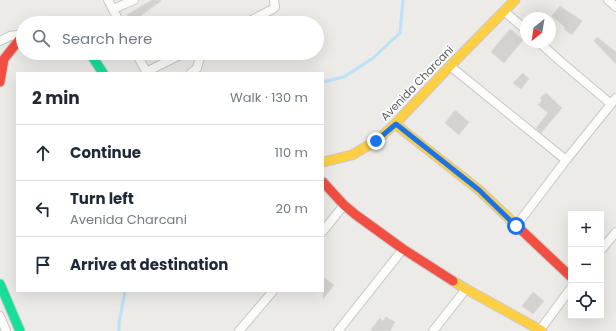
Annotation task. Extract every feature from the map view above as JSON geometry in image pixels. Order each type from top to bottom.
[{"type":"street","points":[[108,0],[116,16]]},
{"type":"street","points":[[113,9],[134,0]]},
{"type":"street","points":[[260,16],[274,9],[274,0]]},
{"type":"street","name":"Avenida Charcani","points":[[324,162],[352,155],[376,141],[396,124],[515,0]]},
{"type":"street","points":[[608,0],[616,7]]},
{"type":"street","points":[[504,11],[520,25]]},
{"type":"street","points":[[0,41],[10,36],[16,35]]},
{"type":"street","points":[[0,82],[4,59],[16,43]]},
{"type":"street","points":[[516,226],[566,160],[614,101],[560,61],[546,48]]},
{"type":"street","points":[[95,60],[102,72]]},
{"type":"street","points":[[140,60],[146,72],[170,60]]},
{"type":"street","points":[[192,72],[197,68],[199,60]]},
{"type":"street","points":[[450,66],[566,160]]},
{"type":"street","points":[[396,124],[479,190],[568,274]]},
{"type":"street","points":[[324,183],[344,205],[403,249],[466,289],[540,331],[568,292]]},
{"type":"street","points":[[324,230],[344,205]]},
{"type":"street","points":[[604,247],[616,232]]},
{"type":"street","points":[[338,331],[403,249]]},
{"type":"street","points":[[1,288],[16,330]]},
{"type":"street","points":[[433,331],[466,289]]},
{"type":"street","points":[[244,329],[272,292]]},
{"type":"street","points":[[0,316],[6,331]]},
{"type":"building","points":[[152,0],[161,1],[140,16],[127,15]]},
{"type":"building","points":[[560,6],[582,21],[572,35],[564,29],[565,27],[556,19],[555,12]]},
{"type":"building","points":[[510,29],[520,37],[520,44],[504,63],[491,52]]},
{"type":"building","points":[[597,37],[616,52],[616,64],[594,41]]},
{"type":"building","points":[[523,73],[529,79],[521,89],[513,83]]},
{"type":"building","points":[[546,93],[562,108],[541,133],[536,128],[548,113],[538,105],[542,100],[540,98]]},
{"type":"building","points":[[455,110],[469,122],[459,135],[445,123]]},
{"type":"building","points":[[324,278],[334,285],[323,299],[324,292]]},
{"type":"building","points":[[533,292],[544,301],[533,314],[522,306]]},
{"type":"building","points":[[386,317],[395,322],[390,331],[370,331],[380,318],[383,321]]},
{"type":"waterway","points":[[324,82],[344,77],[373,58],[400,33],[403,0]]},
{"type":"waterway","points":[[119,331],[125,292]]},
{"type":"traffic: fast","points":[[95,60],[102,72]]},
{"type":"traffic: fast","points":[[0,284],[20,331]]},
{"type":"traffic: slow","points":[[324,162],[352,155],[376,141],[395,124],[515,0]]},
{"type":"traffic: slow","points":[[395,124],[479,190],[517,226]]},
{"type":"traffic: slow","points":[[453,281],[542,331]]},
{"type":"traffic: jam","points":[[0,82],[4,59],[16,44]]},
{"type":"traffic: jam","points":[[324,183],[344,205],[356,215],[403,249],[453,281]]},
{"type":"traffic: jam","points":[[517,226],[568,274]]},
{"type":"route","points":[[376,141],[396,124],[479,190],[516,226]]}]
